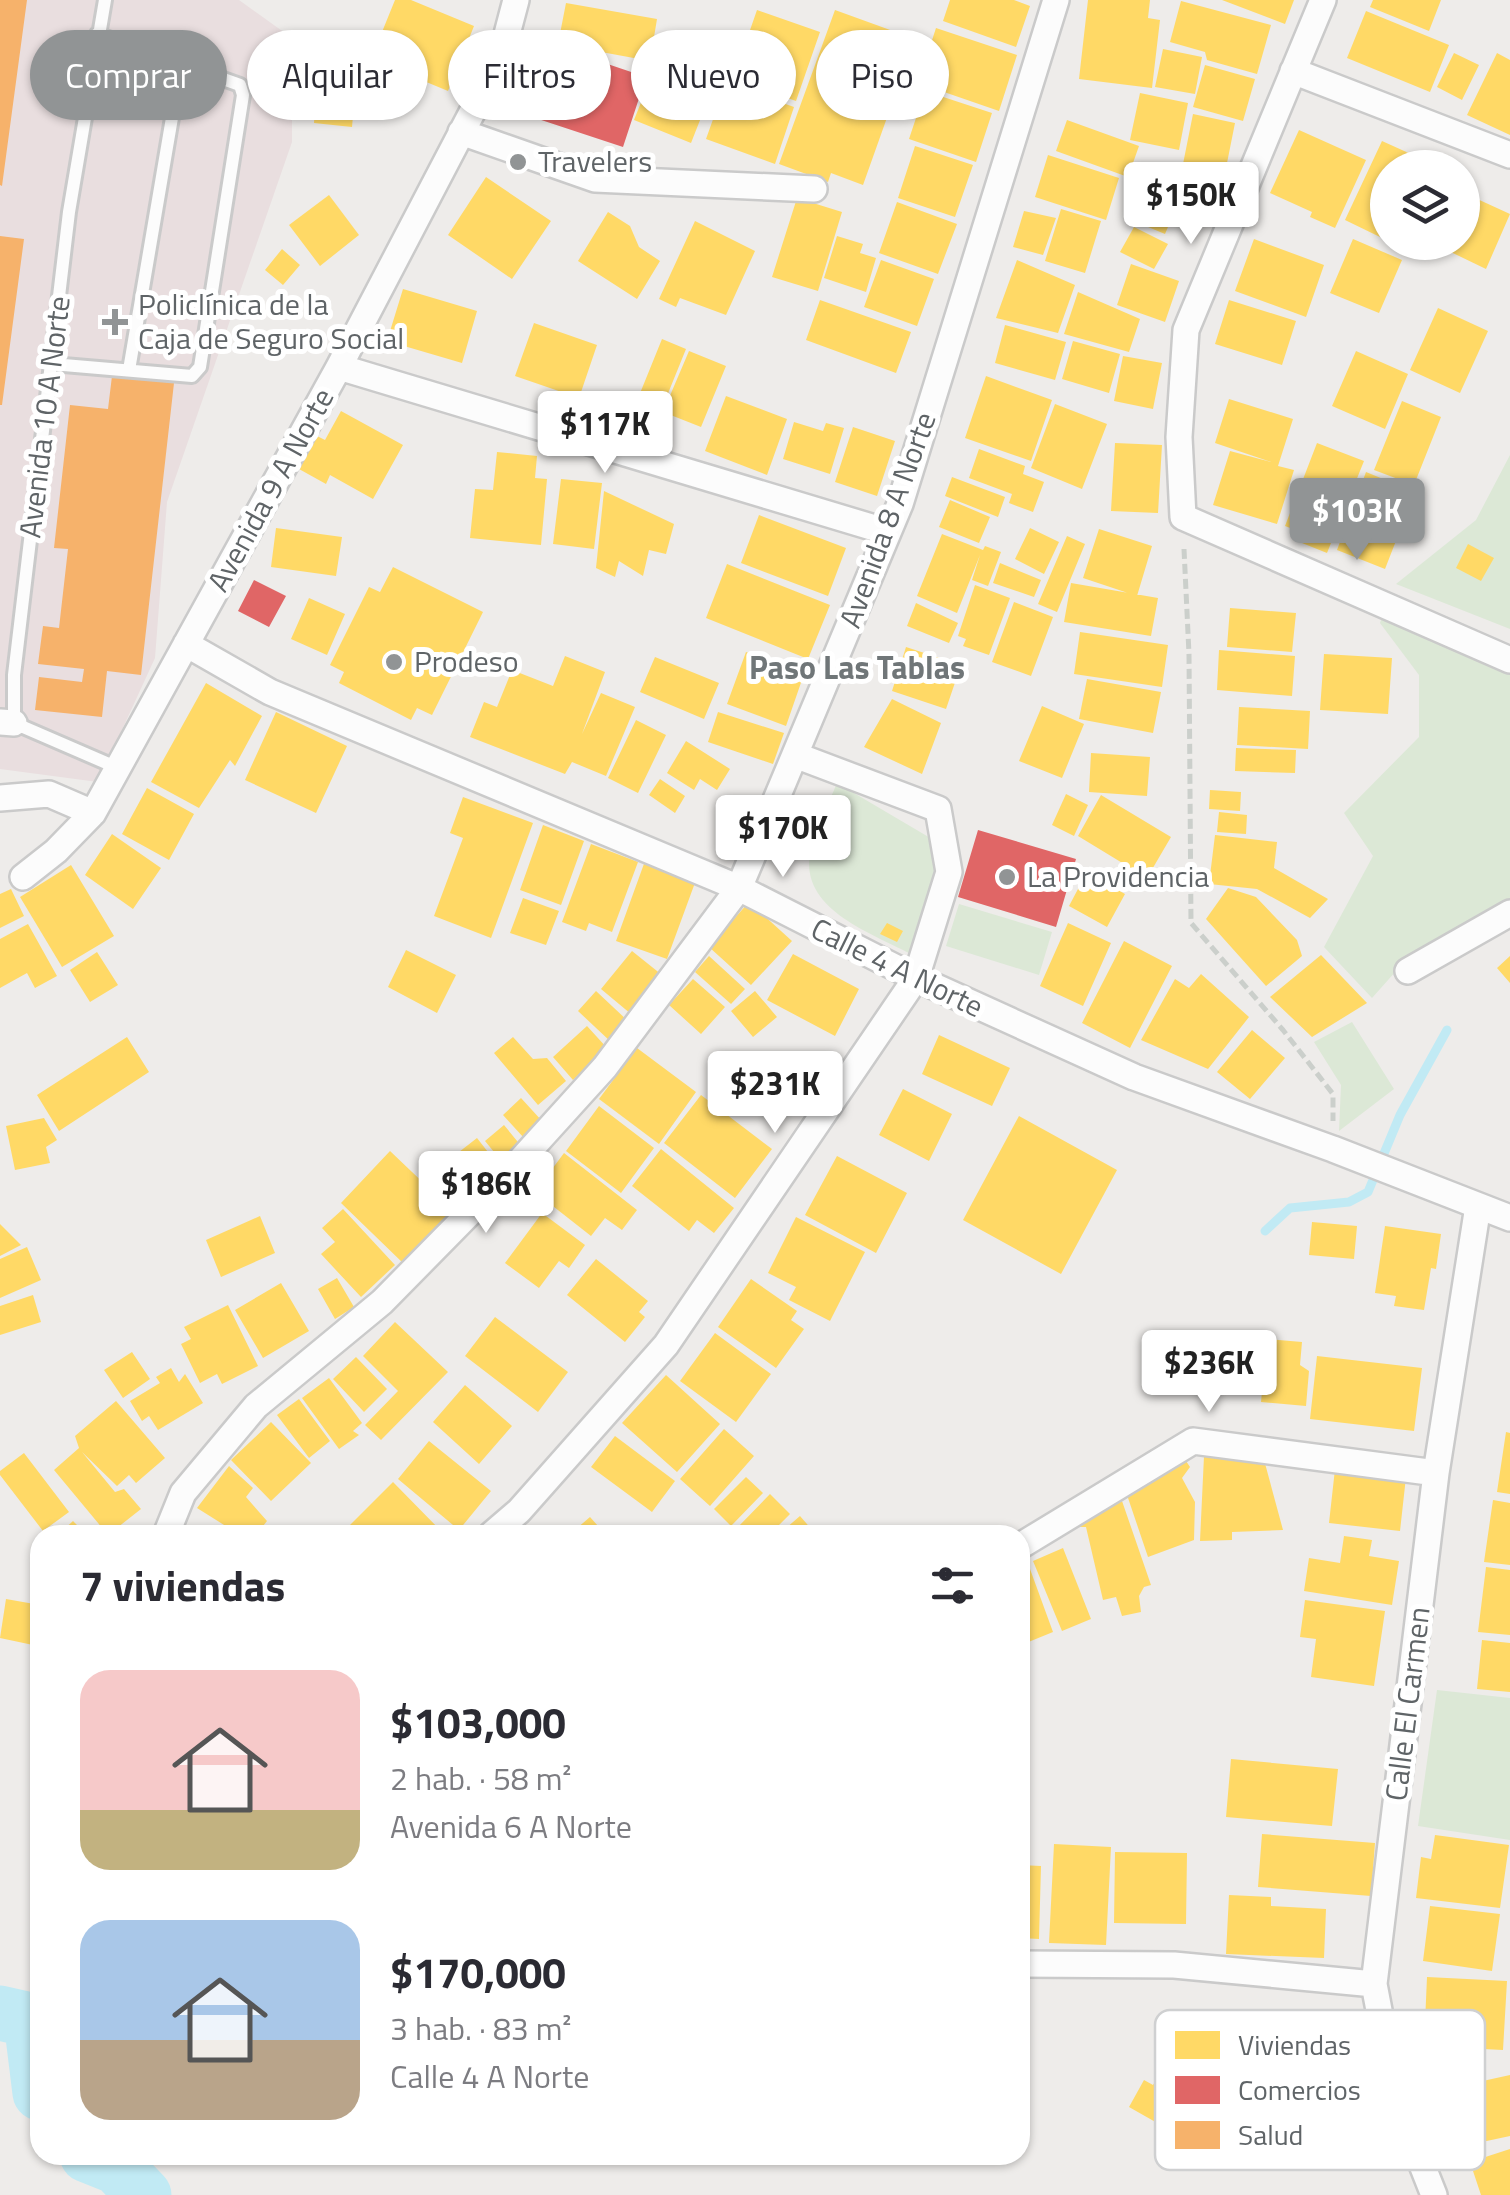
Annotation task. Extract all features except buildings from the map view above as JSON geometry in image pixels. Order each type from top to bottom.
[{"type":"street","name":"Avenida 9 A Norte","points":[[24,877],[93,813],[339,367],[501,57],[516,0]]},
{"type":"street","name":"Avenida 8 A Norte","points":[[170,1525],[183,1493],[256,1406],[382,1302],[606,1068],[739,888],[900,504],[1056,0]]},
{"type":"street","points":[[1322,0],[1186,330],[1178,437],[1182,516],[1510,660]]},
{"type":"street","points":[[1293,72],[1510,155]]},
{"type":"street","points":[[461,132],[595,179],[814,189]]},
{"type":"street","points":[[339,367],[888,532]]},
{"type":"street","name":"Calle 4 A Norte","points":[[186,644],[270,692],[739,888],[916,978],[1134,1078],[1510,1218]]},
{"type":"street","points":[[502,1525],[519,1511],[666,1345],[916,978],[949,872],[938,809],[795,755]]},
{"type":"street","points":[[0,798],[49,794],[93,813]]},
{"type":"street","points":[[1408,971],[1510,913]]},
{"type":"street","name":"Calle El Carmen","points":[[1379,2010],[1374,1984],[1436,1472],[1478,1206]]},
{"type":"street","points":[[1030,1540],[1193,1441],[1436,1472]]},
{"type":"street","points":[[1030,1964],[1174,1965],[1374,1984]]},
{"type":"street","name":"Calle El Carmen","points":[[1424,2170],[1434,2195]]},
{"type":"lane","name":"Avenida 10 A Norte","points":[[99,30],[105,0]]},
{"type":"lane","points":[[52,364],[192,376],[200,366],[243,95],[240,85],[227,81]]},
{"type":"lane","name":"Avenida 10 A Norte","points":[[84,120],[7,723],[118,768]]},
{"type":"lane","points":[[129,370],[172,120]]},
{"type":"path","points":[[1182,516],[1190,654],[1191,923],[1284,1030],[1333,1094],[1333,1149]]},
{"type":"shaded area","name":"Policlínica de la Caja de Seguro Social","points":[[0,0],[239,0],[281,30],[247,30],[247,120],[292,120],[292,142],[167,502],[155,658],[98,782],[0,769]]},
{"type":"green space","points":[[1510,455],[1510,629],[1396,584],[1476,520]]},
{"type":"green space","points":[[1383,614],[1510,671],[1510,901],[1405,961],[1372,998],[1324,947],[1373,856],[1344,813],[1419,737],[1419,675],[1380,623]]},
{"type":"green space","points":[[837,783],[932,839],[942,883],[913,955],[842,917],[815,888],[809,871],[811,850]]},
{"type":"green space","points":[[959,904],[1052,932],[1039,975],[946,946]]},
{"type":"green space","points":[[1352,1022],[1394,1089],[1339,1131],[1341,1085],[1314,1042]]},
{"type":"green space","points":[[1437,1690],[1510,1698],[1510,1840],[1418,1826]]},
{"type":"waterway","points":[[1265,1231],[1290,1208],[1349,1202],[1368,1192],[1400,1115],[1447,1030]]},
{"type":"waterway","points":[[0,2013],[30,2020]]},
{"type":"waterway","points":[[112,2165],[144,2195]]},
{"type":"place","name":"Travelers","points":[[518,162]]},
{"type":"place","name":"Policlínica de la Caja de Seguro Social","points":[[115,322]]},
{"type":"place","name":"Prodeso","points":[[394,662]]},
{"type":"place","name":"La Providencia","points":[[1007,877]]},
{"type":"district","name":"Paso Las Tablas","points":[[857,668]]}]
